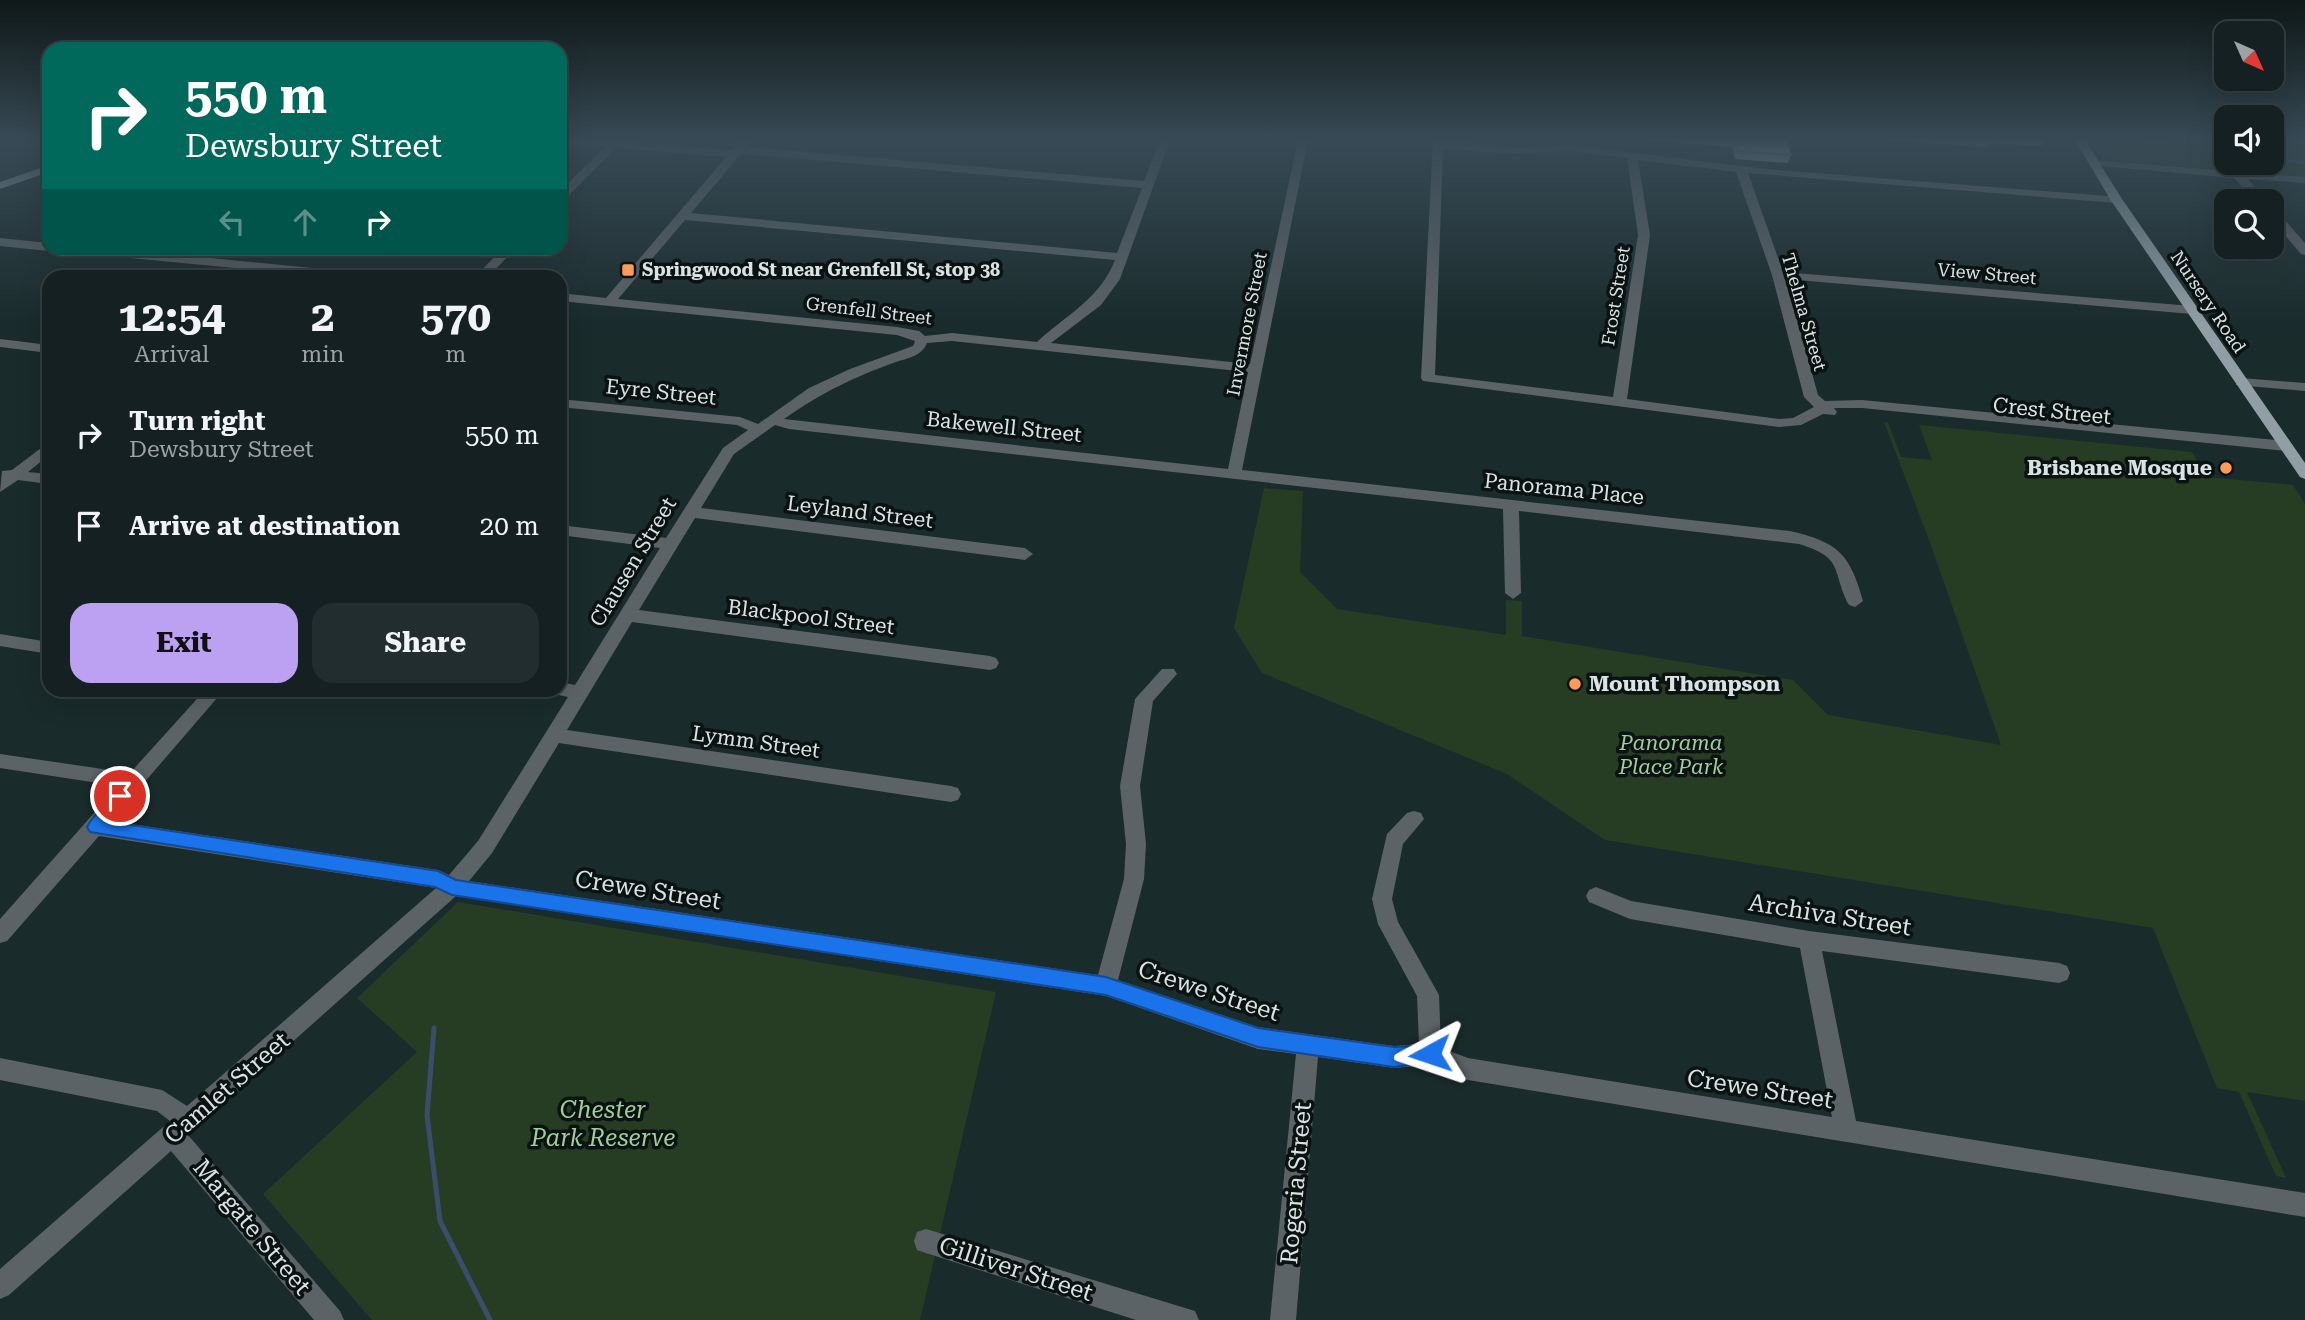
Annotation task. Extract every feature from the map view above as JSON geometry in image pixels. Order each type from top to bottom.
[{"type":"main road","name":"Nursery Road","points":[[2118,202],[2305,474]]},
{"type":"street","points":[[608,303],[694,202]]},
{"type":"street","points":[[1039,347],[1059,328],[1096,302],[1114,279],[1141,202]]},
{"type":"street","name":"Invermore Street","points":[[1234,474],[1290,202]]},
{"type":"street","name":"Crest Street","points":[[1435,202],[1427,378],[1779,423],[1828,411],[2290,452]]},
{"type":"street","name":"Frost Street","points":[[1619,401],[1644,235],[1639,202]]},
{"type":"street","name":"Thelma Street","points":[[1751,202],[1778,275],[1811,397],[1828,411]]},
{"type":"street","points":[[682,216],[1122,257]]},
{"type":"street","points":[[2284,224],[2299,238],[2305,251]]},
{"type":"street","points":[[0,242],[42,246]]},
{"type":"street","points":[[148,256],[292,270]]},
{"type":"street","points":[[488,270],[502,256]]},
{"type":"street","points":[[235,270],[241,265]]},
{"type":"street","name":"View Street","points":[[1778,275],[2192,310]]},
{"type":"street","name":"Grenfell Street","points":[[567,298],[897,331],[914,334],[922,340],[952,337],[1256,369]]},
{"type":"street","name":"Clausen Street","points":[[452,887],[485,847],[728,451],[771,419],[825,386],[913,352],[919,348],[922,340]]},
{"type":"street","points":[[0,343],[42,348]]},
{"type":"street","points":[[2241,382],[2305,387]]},
{"type":"street","name":"Eyre Street","points":[[567,405],[740,421],[757,429]]},
{"type":"street","name":"Bakewell Street","points":[[771,419],[789,425],[1234,474]]},
{"type":"street","points":[[0,487],[7,474],[42,452]]},
{"type":"street","points":[[7,474],[42,479]]},
{"type":"street","name":"Panorama Place","points":[[1234,474],[1675,522],[1803,539],[1827,549],[1845,567],[1855,601]]},
{"type":"street","points":[[1511,506],[1513,593]]},
{"type":"street","name":"Leyland Street","points":[[690,512],[1025,554]]},
{"type":"street","points":[[567,531],[670,544]]},
{"type":"street","name":"Blackpool Street","points":[[627,615],[990,663]]},
{"type":"street","points":[[0,640],[42,647]]},
{"type":"street","points":[[1106,986],[1134,879],[1136,844],[1130,786],[1144,699],[1168,674]]},
{"type":"street","points":[[567,691],[580,692]]},
{"type":"street","points":[[0,934],[9,910],[96,827],[133,781],[209,697]]},
{"type":"street","name":"Lymm Street","points":[[554,735],[951,794]]},
{"type":"street","points":[[0,761],[133,781]]},
{"type":"street","points":[[1414,819],[1394,840],[1382,899],[1388,924],[1428,995],[1430,1054]]},
{"type":"street","name":"Crewe Street","points":[[96,827],[438,879],[452,887],[1106,986],[1258,1038],[1394,1057],[1430,1054],[1468,1069],[2305,1205]]},
{"type":"street","name":"Camlet Street","points":[[0,1286],[452,887]]},
{"type":"street","name":"Archiva Street","points":[[1596,896],[1630,909],[1810,940],[2059,973]]},
{"type":"street","points":[[1810,940],[1846,1130]]},
{"type":"street","name":"Rogeria Street","points":[[1283,1320],[1308,1046]]},
{"type":"street","name":"Margate Street","points":[[0,1069],[162,1101],[331,1320]]},
{"type":"street","name":"Gilliver Street","points":[[926,1241],[1145,1310],[1186,1320]]},
{"type":"green space","name":"Panorama Place Park","points":[[1884,422],[1888,422],[1901,457],[1932,460],[1919,425],[2192,452],[2207,477],[2293,485],[2305,504],[2305,1101],[2247,1092],[2286,1178],[2276,1176],[2239,1092],[2217,1088],[2153,928],[1605,840],[1507,774],[1262,673],[1234,628],[1264,488],[1303,491],[1300,572],[1337,609],[1506,635],[1506,600],[1522,601],[1522,636],[1793,680],[1828,715],[2001,745],[1929,540]]},
{"type":"green space","name":"Chester Park Reserve","points":[[458,902],[996,992],[920,1320],[372,1320],[263,1194],[417,1052],[357,998]]},
{"type":"waterway","points":[[434,1028],[427,1115],[440,1221],[490,1320]]},
{"type":"place","name":"Springwood St near Grenfell St, stop 38","points":[[628,270]]},
{"type":"place","name":"Brisbane Mosque","points":[[2226,468]]},
{"type":"place","name":"Mount Thompson","points":[[1575,684]]},
{"type":"route","points":[[120,796],[96,827],[438,879],[452,887],[1106,986],[1258,1038],[1394,1057],[1430,1054]]}]
